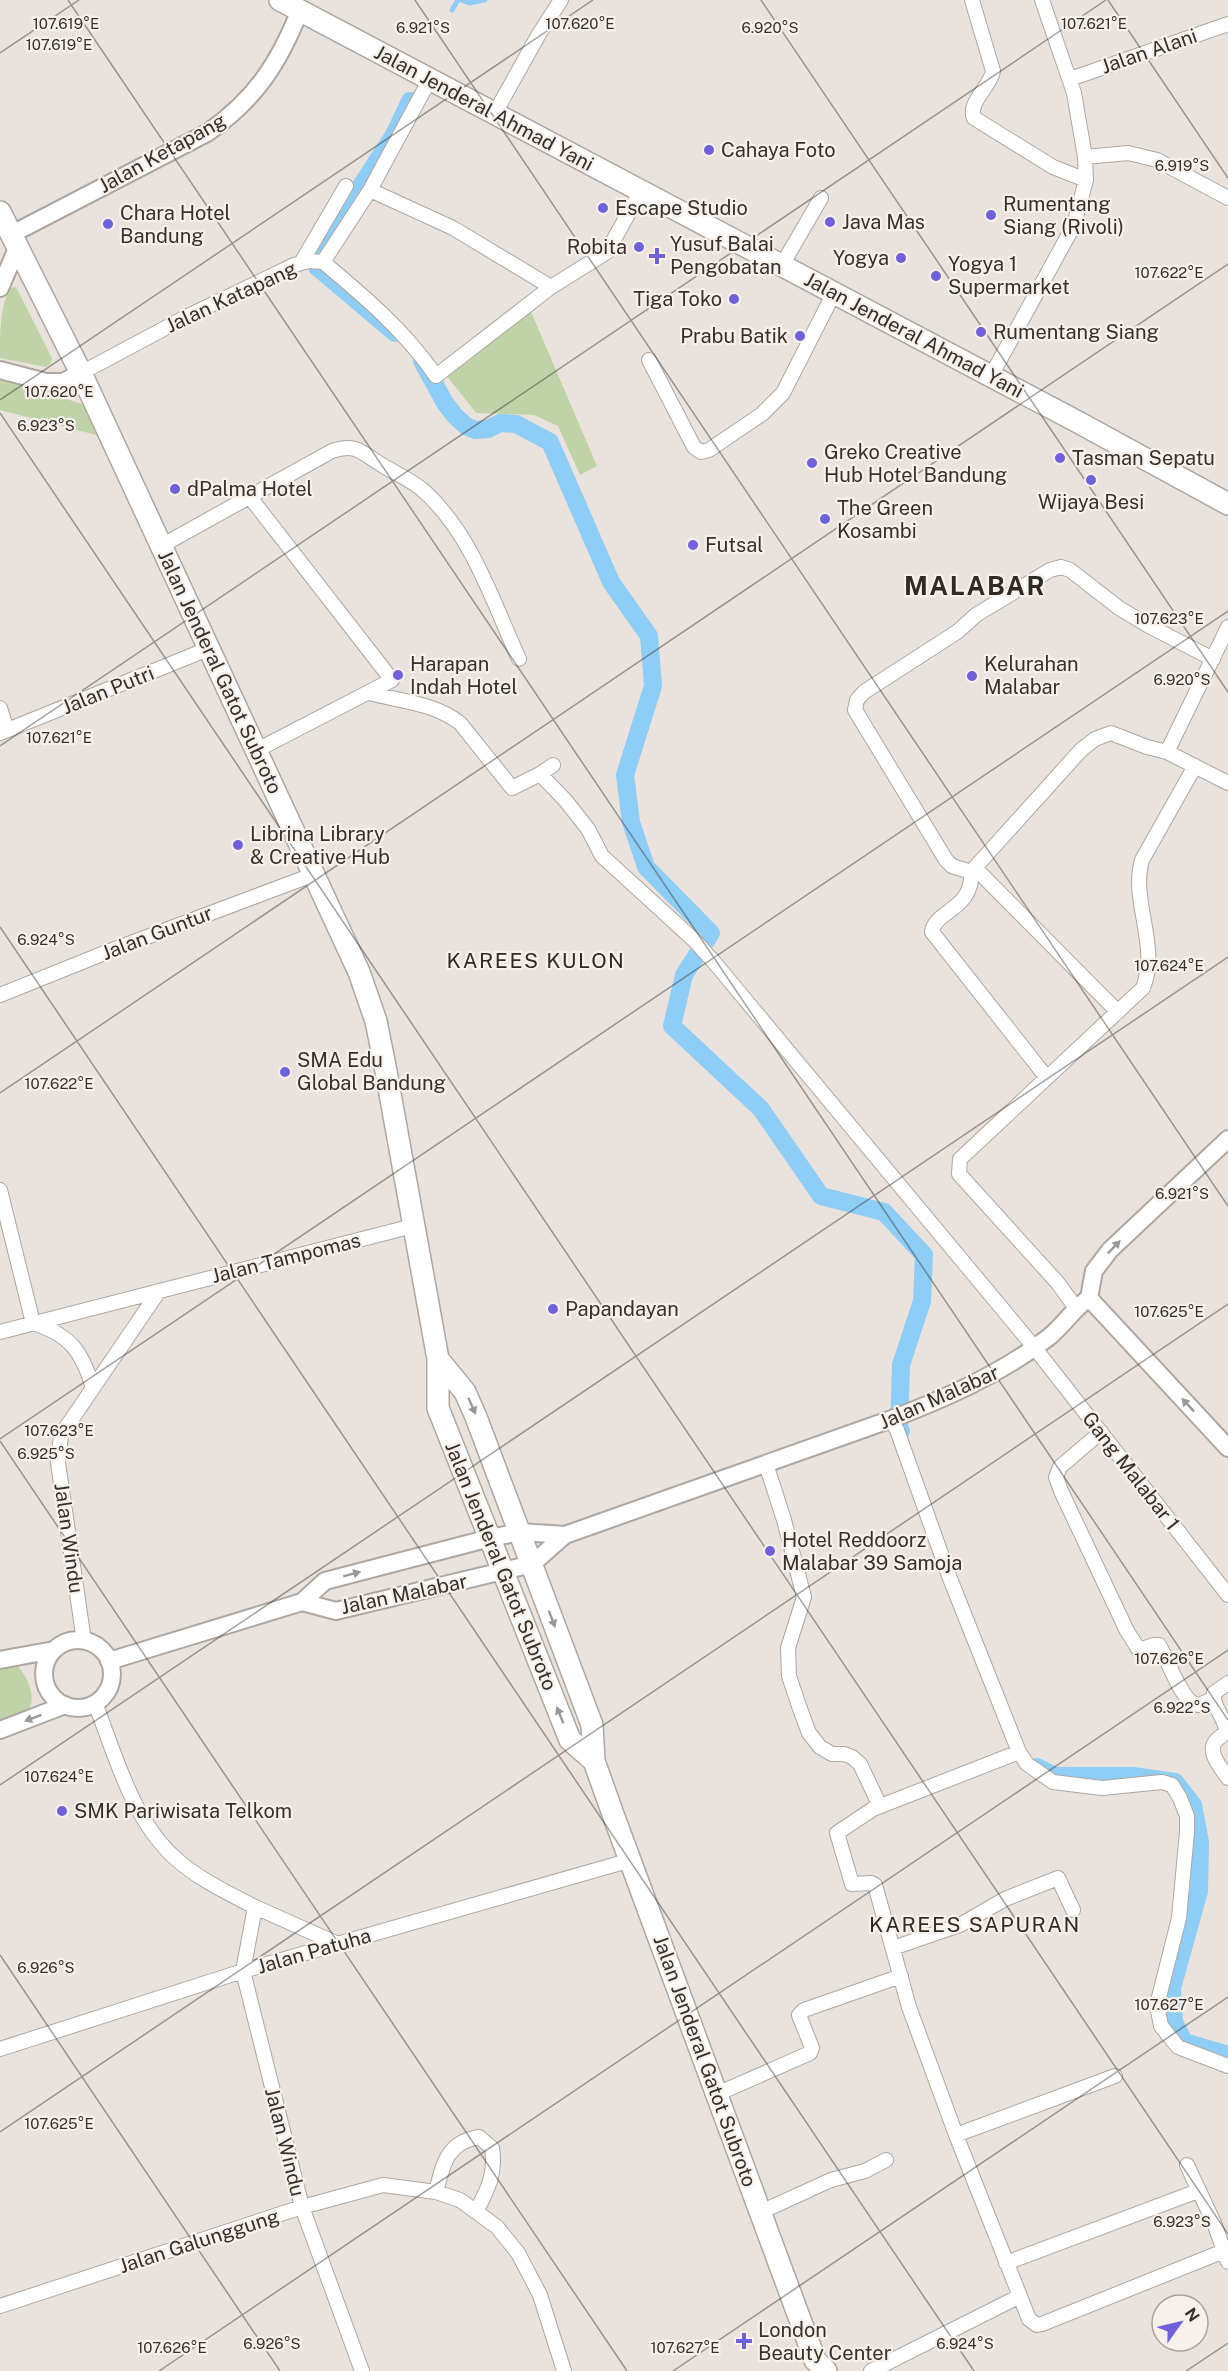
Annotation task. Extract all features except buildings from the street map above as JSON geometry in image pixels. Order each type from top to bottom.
[{"type":"main road","name":"Jalan Jenderal Ahmad Yani","points":[[280,0],[1228,504]]},
{"type":"main road","name":"Jalan Jenderal Gatot Subroto","points":[[0,212],[10,241],[81,373],[359,972],[376,1021],[438,1359],[438,1408],[570,1740],[594,1761]]},
{"type":"main road","name":"Jalan Jenderal Gatot Subroto","points":[[438,1359],[465,1392],[520,1532],[592,1725],[594,1761],[818,2367]]},
{"type":"street","points":[[495,113],[538,34],[561,0]]},
{"type":"street","points":[[972,0],[993,71],[992,77],[973,108],[974,118],[1053,167],[1086,180]]},
{"type":"street","points":[[991,376],[1074,225],[1086,180],[1085,157],[1074,93],[1042,0]]},
{"type":"street","name":"Jalan Ketapang","points":[[10,241],[225,121],[245,104],[274,63],[286,45],[300,10]]},
{"type":"street","name":"Jalan Alani","points":[[1070,79],[1228,24]]},
{"type":"street","name":"Jalan Katapang","points":[[81,373],[186,317],[313,262],[370,190],[430,79]]},
{"type":"street","points":[[1085,157],[1128,153],[1156,160],[1228,198]]},
{"type":"street","points":[[346,186],[313,262],[389,318],[419,351],[436,376],[551,287],[607,252],[641,191]]},
{"type":"street","points":[[370,190],[453,228],[551,287]]},
{"type":"street","points":[[782,265],[821,198]]},
{"type":"street","points":[[0,288],[10,241]]},
{"type":"street","points":[[649,360],[694,447],[701,452],[709,450],[762,414],[783,393],[834,293]]},
{"type":"street","points":[[0,370],[46,382],[63,382],[81,373]]},
{"type":"street","points":[[161,546],[249,496],[349,446],[414,483],[449,518],[470,552],[519,659]]},
{"type":"street","points":[[249,496],[392,680],[257,750]]},
{"type":"street","points":[[1118,1012],[973,870],[952,866],[946,860],[855,710],[857,700],[864,692],[957,632],[966,621],[1050,570],[1061,567],[1070,570],[1119,608],[1213,659]]},
{"type":"street","points":[[1167,752],[1228,627]]},
{"type":"street","name":"Jalan Putri","points":[[0,708],[4,731],[208,649]]},
{"type":"street","points":[[369,693],[423,705],[453,717],[512,788],[553,765]]},
{"type":"street","points":[[1047,1078],[932,932],[934,924],[955,908],[970,891],[973,870],[1081,750],[1095,739],[1111,733],[1167,752],[1228,783]]},
{"type":"street","points":[[1195,766],[1142,860],[1139,880],[1148,940],[1143,988],[960,1159],[958,1166],[959,1174],[1057,1282],[1082,1303],[1228,1448]]},
{"type":"street","name":"Gang Malabar 1","points":[[540,774],[566,801],[588,829],[602,856],[694,940],[714,962],[1034,1347],[1228,1595]]},
{"type":"street","name":"Jalan Guntur","points":[[0,995],[315,874]]},
{"type":"street","name":"Jalan Malabar","points":[[302,1602],[336,1611],[532,1564],[565,1535],[890,1420],[929,1405],[1002,1370],[1051,1336],[1082,1303],[1094,1271],[1110,1250],[1228,1139]]},
{"type":"street","points":[[0,1190],[33,1323],[52,1329],[68,1339],[85,1361],[93,1388]]},
{"type":"street","name":"Jalan Tampomas","points":[[0,1332],[413,1226]]},
{"type":"street","points":[[93,1388],[159,1291]]},
{"type":"street","name":"Jalan Windu","points":[[84,1641],[58,1463],[58,1447],[61,1435],[93,1388]]},
{"type":"street","points":[[890,1420],[897,1430],[946,1566],[1019,1752],[1028,1764],[1053,1782],[1102,1788],[1162,1782],[1172,1785],[1180,1798],[1187,1816],[1187,1832],[1179,1918],[1157,2005],[1161,2026],[1178,2047],[1228,2066]]},
{"type":"street","points":[[1101,1432],[1060,1467],[1056,1477],[1061,1491],[1127,1631],[1139,1650],[1154,1645],[1159,1646],[1177,1683],[1195,1706],[1213,1699]]},
{"type":"street","points":[[766,1464],[784,1520],[804,1597],[788,1648],[789,1676],[809,1733],[820,1747],[832,1754],[852,1757],[860,1764],[880,1806]]},
{"type":"street","name":"Jalan Malabar","points":[[109,1661],[302,1602],[325,1581],[520,1532],[565,1535]]},
{"type":"street","points":[[0,1660],[54,1650],[68,1641],[84,1641],[99,1647],[109,1661],[112,1670],[108,1689],[95,1703],[80,1708],[65,1705],[51,1694],[46,1685],[45,1666],[54,1650]]},
{"type":"street","points":[[1228,1683],[1214,1693],[1213,1699],[1226,1726],[1226,1732],[1216,1740],[1212,1749],[1213,1755],[1228,1778]]},
{"type":"street","points":[[95,1703],[137,1809],[151,1832],[174,1857],[197,1874],[255,1907],[338,1944]]},
{"type":"street","points":[[0,1730],[65,1705]]},
{"type":"street","points":[[1019,1752],[880,1806],[839,1831],[836,1836],[852,1884],[871,1883],[874,1885],[909,2007],[956,2135],[1029,2319],[1037,2325],[1226,2256],[1208,2209],[1187,2165]]},
{"type":"street","name":"Jalan Patuha","points":[[0,2049],[243,1971],[631,1860]]},
{"type":"street","points":[[893,1948],[960,1925],[1005,1899],[1058,1878],[1073,1910]]},
{"type":"street","name":"Jalan Windu","points":[[255,1907],[243,1971],[302,2207],[362,2371]]},
{"type":"street","points":[[717,2094],[810,2053],[813,2048],[799,2016],[804,2010],[901,1977]]},
{"type":"street","points":[[956,2135],[1115,2076]]},
{"type":"street","points":[[436,2192],[444,2162],[455,2146],[466,2139],[479,2137],[492,2148],[495,2163],[490,2182],[477,2210]]},
{"type":"street","points":[[761,2212],[831,2180],[865,2171],[886,2160]]},
{"type":"street","name":"Jalan Galunggung","points":[[0,2306],[302,2207],[383,2185],[436,2192],[460,2200],[477,2210],[497,2227],[518,2253],[540,2295],[564,2371]]},
{"type":"street","points":[[1006,2263],[1198,2191]]},
{"type":"street","points":[[871,2371],[1020,2296]]},
{"type":"green space","points":[[16,287],[52,358],[51,363],[46,367],[0,358],[4,303],[10,288]]},
{"type":"green space","points":[[526,300],[597,466],[580,475],[558,426],[534,415],[476,413],[439,366]]},
{"type":"green space","points":[[0,377],[91,407],[104,437],[0,410]]},
{"type":"green space","points":[[0,1652],[21,1670],[32,1697],[31,1706],[26,1714],[17,1720],[0,1725]]},
{"type":"waterway","points":[[452,10],[458,0]]},
{"type":"waterway","points":[[461,0],[469,3],[485,0]]},
{"type":"waterway","points":[[395,333],[317,267],[315,257],[394,135],[410,101]]},
{"type":"waterway","points":[[422,361],[445,403],[466,426],[475,430],[488,429],[500,423],[516,424],[550,442],[611,582],[649,636],[653,686],[625,775],[631,822],[646,867],[711,933],[684,975],[672,1026],[761,1109],[821,1196],[884,1212],[924,1255],[922,1301],[901,1365],[899,1427],[901,1431]]},
{"type":"waterway","points":[[1037,1767],[1055,1776],[1133,1776],[1175,1782],[1193,1805],[1200,1842],[1199,1891],[1172,1988],[1174,2022],[1184,2042],[1228,2055]]},
{"type":"place","name":"Cahaya Foto","points":[[709,150]]},
{"type":"place","name":"Escape Studio","points":[[603,208]]},
{"type":"place","name":"Rumentang Siang (Rivoli)","points":[[991,215]]},
{"type":"place","name":"Java Mas","points":[[830,222]]},
{"type":"place","name":"Chara Hotel Bandung","points":[[108,224]]},
{"type":"place","name":"Robita","points":[[639,247]]},
{"type":"place","name":"Yusuf Balai Pengobatan","points":[[657,256]]},
{"type":"place","name":"Yogya","points":[[901,258]]},
{"type":"place","name":"Yogya 1 Supermarket","points":[[936,276]]},
{"type":"place","name":"Tiga Toko","points":[[734,299]]},
{"type":"place","name":"Rumentang Siang","points":[[981,332]]},
{"type":"place","name":"Prabu Batik","points":[[800,336]]},
{"type":"place","name":"Tasman Sepatu","points":[[1060,458]]},
{"type":"place","name":"Greko Creative Hub Hotel Bandung","points":[[812,463]]},
{"type":"place","name":"Wijaya Besi","points":[[1091,480]]},
{"type":"place","name":"dPalma Hotel","points":[[175,489]]},
{"type":"place","name":"The Green Kosambi","points":[[825,519]]},
{"type":"place","name":"Futsal","points":[[693,545]]},
{"type":"place","name":"Harapan Indah Hotel","points":[[398,675]]},
{"type":"place","name":"Kelurahan Malabar","points":[[972,676]]},
{"type":"place","name":"Librina Library & Creative Hub","points":[[238,845]]},
{"type":"place","name":"SMA Edu Global Bandung","points":[[285,1072]]},
{"type":"place","name":"Papandayan","points":[[553,1309]]},
{"type":"place","name":"Hotel Reddoorz Malabar 39 Samoja","points":[[770,1551]]},
{"type":"place","name":"SMK Pariwisata Telkom","points":[[62,1811]]},
{"type":"place","name":"London Beauty Center","points":[[744,2341]]},
{"type":"district","name":"MALABAR","points":[[975,585]]},
{"type":"district","name":"KAREES KULON","points":[[536,960]]},
{"type":"district","name":"KAREES SAPURAN","points":[[975,1924]]}]
